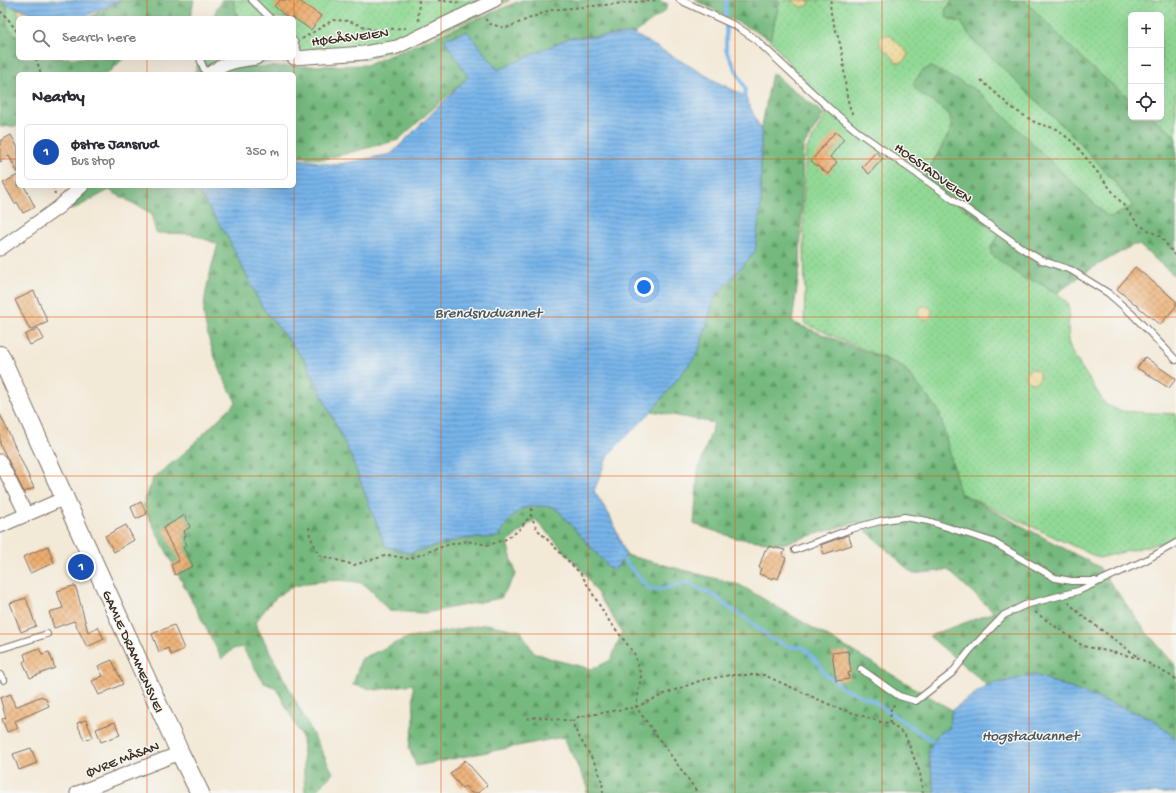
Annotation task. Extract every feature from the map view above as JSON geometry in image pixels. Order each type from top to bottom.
[{"type":"main road","name":"GAMLE DRAMMENSVEI","points":[[0,355],[180,754],[200,793]]},
{"type":"street","name":"HØGÅSVEIEN","points":[[297,58],[364,53],[397,47],[494,0]]},
{"type":"street","points":[[211,72],[236,60]]},
{"type":"street","points":[[0,249],[59,207],[80,188]]},
{"type":"street","points":[[0,461],[26,514]]},
{"type":"street","points":[[0,526],[65,498]]},
{"type":"street","name":"ØVRE MÅSAN","points":[[77,793],[180,754]]},
{"type":"lane","points":[[252,0],[268,16]]},
{"type":"lane","name":"HOGSTADVEIEN","points":[[680,0],[736,26],[754,38],[851,126],[1023,249],[1042,260],[1071,270],[1108,293],[1132,314],[1176,360]]},
{"type":"lane","points":[[200,60],[206,72]]},
{"type":"lane","points":[[795,550],[851,529],[880,521],[904,518],[928,521],[993,542],[1055,578],[1071,581],[1099,581]]},
{"type":"lane","points":[[861,668],[899,696],[916,701],[952,673],[971,650],[1004,615],[1026,605],[1062,596],[1099,581],[1146,560],[1176,543]]},
{"type":"lane","points":[[0,649],[47,634]]},
{"type":"path","points":[[416,27],[422,26],[418,18],[419,0]]},
{"type":"path","points":[[439,0],[455,3]]},
{"type":"path","points":[[476,10],[490,24],[506,28],[550,10],[658,0]]},
{"type":"path","points":[[831,0],[830,8],[841,47],[845,93],[854,117],[851,126]]},
{"type":"path","points":[[0,13],[2,12],[16,30]]},
{"type":"path","points":[[296,41],[333,20],[349,21],[373,30],[411,28]]},
{"type":"path","points":[[37,60],[40,72]]},
{"type":"path","points":[[981,80],[1012,108],[1036,123],[1057,129],[1075,144],[1139,225],[1161,237],[1176,257]]},
{"type":"path","points":[[309,527],[310,536],[319,555],[354,565],[388,555],[409,559],[444,546],[466,541],[489,545],[506,539],[518,532],[531,515],[532,508]]},
{"type":"path","points":[[531,515],[538,529],[581,574],[607,618],[634,653],[641,676],[636,707],[698,793]]},
{"type":"path","points":[[1062,596],[1080,614],[1114,641],[1139,658],[1176,679]]},
{"type":"path","points":[[1026,605],[1083,646],[1139,658]]},
{"type":"path","points":[[573,722],[578,717],[636,707],[667,692],[702,680],[731,675],[764,675],[834,707],[881,722],[890,723],[905,736],[920,773],[923,793]]},
{"type":"path","points":[[890,723],[891,706]]},
{"type":"path","points":[[527,719],[537,717],[573,722]]},
{"type":"path","points":[[573,722],[581,742],[598,768],[603,782],[603,793]]},
{"type":"green space","points":[[0,0],[7,5],[7,27],[16,36],[16,60],[122,60],[109,72],[16,72],[16,126],[0,127]]},
{"type":"green space","points":[[120,0],[194,0],[190,16],[92,16]]},
{"type":"green space","points":[[221,0],[510,0],[476,17],[374,57],[352,60],[254,63],[233,60],[296,60],[296,16],[217,16]]},
{"type":"green space","points":[[223,0],[233,0],[237,16],[214,16],[217,8]]},
{"type":"green space","points":[[522,0],[658,0],[668,4],[665,11],[634,34],[569,38],[498,70],[467,31],[445,39],[468,77],[398,140],[325,159],[296,156],[296,72],[195,72],[200,60],[249,60],[251,67],[367,65]]},
{"type":"green space","points":[[695,0],[780,0],[770,39]]},
{"type":"green space","points":[[780,0],[953,0],[945,10],[951,20],[961,22],[1050,111],[1114,181],[1133,206],[1111,217],[1106,215],[976,90],[942,107],[949,114],[952,128],[923,179],[999,234],[991,246],[1023,278],[1037,282],[1057,293],[1065,300],[1069,308],[1068,341],[1071,351],[1105,404],[1120,411],[1176,414],[1176,539],[1099,558],[960,493],[939,411],[902,366],[804,323],[805,292],[803,206],[806,150],[827,113],[770,39]]},
{"type":"green space","points":[[953,0],[1024,0],[1091,67],[1128,98],[1128,120],[1156,120],[1176,137],[1176,277],[1139,245],[1133,245],[1089,270],[1057,293],[1037,282],[1023,278],[991,254],[991,246],[1000,233],[924,178],[945,142],[951,129],[952,121],[950,115],[916,90],[913,83],[923,70],[931,67],[976,90],[985,97],[1106,215],[1111,217],[1133,206],[1117,184],[1070,133],[971,38],[961,22],[947,18],[945,10]]},
{"type":"green space","points":[[1024,0],[1176,0],[1176,137],[1156,120],[1164,120],[1164,12],[1128,12],[1128,98],[1091,67]]},
{"type":"green space","points":[[7,5],[16,8],[19,16],[16,16],[16,35],[7,27]]},
{"type":"green space","points":[[772,73],[824,114],[803,147],[800,267],[792,322],[902,366],[939,411],[960,493],[1099,567],[1147,633],[1176,666],[1176,739],[1153,719],[1035,675],[987,685],[929,636],[994,612],[948,570],[913,574],[857,522],[782,544],[735,538],[694,524],[698,471],[714,423],[652,411],[698,353],[715,297],[755,252],[761,203],[761,130]]},
{"type":"green space","points":[[70,188],[200,188],[200,194],[227,236],[262,307],[306,362],[350,454],[385,546],[409,553],[462,539],[497,537],[515,514],[520,510],[533,506],[555,507],[613,572],[626,555],[740,585],[952,710],[949,729],[928,751],[935,793],[586,793],[588,787],[563,737],[416,766],[409,748],[414,722],[413,684],[376,690],[353,685],[361,659],[404,639],[487,624],[521,631],[533,652],[555,660],[592,669],[611,660],[622,632],[585,574],[535,519],[507,543],[516,574],[501,598],[425,613],[389,611],[373,592],[363,584],[346,581],[323,581],[301,585],[285,591],[268,606],[255,623],[333,773],[314,793],[305,793],[302,737],[276,688],[264,683],[242,647],[233,649],[222,659],[143,506],[153,478],[181,456],[236,402],[216,360],[204,316],[206,290],[218,244],[191,234],[156,233],[151,213],[109,190],[72,210]]},
{"type":"sand","points":[[790,0],[808,0],[810,5],[801,7]]},
{"type":"sand","points":[[16,8],[43,16],[19,16]]},
{"type":"sand","points":[[884,35],[889,35],[907,52],[908,54],[905,60],[900,63],[896,62],[882,47],[879,40]]},
{"type":"sand","points":[[925,306],[930,308],[932,313],[930,318],[925,320],[920,318],[918,313],[920,308]]},
{"type":"sand","points":[[1030,369],[1036,369],[1040,373],[1040,379],[1036,383],[1030,383],[1026,379],[1026,373]]},
{"type":"water","points":[[1,0],[120,0],[86,16],[43,16],[7,5]]},
{"type":"water","name":"Brendsrudvannet","points":[[467,31],[498,70],[569,38],[634,34],[719,83],[745,96],[761,130],[761,203],[755,252],[715,297],[698,353],[652,411],[608,455],[594,491],[610,516],[626,555],[613,572],[555,507],[533,506],[520,510],[510,520],[498,537],[462,539],[409,553],[385,546],[350,454],[306,362],[262,307],[227,236],[200,194],[200,188],[296,188],[296,158],[335,165],[391,154],[468,77],[444,39]]},
{"type":"water","name":"Hogstadvannet","points":[[1035,675],[1153,719],[1176,739],[1176,793],[935,793],[928,751],[939,732],[949,729],[952,710],[987,685]]},
{"type":"building","points":[[280,0],[298,0],[321,16],[311,30],[296,19],[296,16],[286,16],[274,6]]},
{"type":"building","points":[[835,132],[844,139],[830,157],[837,162],[828,174],[811,161]]},
{"type":"building","points":[[11,135],[16,144],[16,169],[9,156],[0,162],[0,141]]},
{"type":"building","points":[[876,152],[883,158],[869,174],[862,167]]},
{"type":"building","points":[[16,176],[16,188],[25,188],[35,207],[23,213],[17,202],[15,204],[3,183]]},
{"type":"building","points":[[1135,267],[1176,301],[1176,306],[1160,325],[1117,289]]},
{"type":"building","points":[[34,291],[48,322],[30,330],[15,300]]},
{"type":"building","points":[[38,328],[44,339],[30,345],[25,335]]},
{"type":"building","points":[[1145,357],[1176,379],[1169,388],[1137,368]]},
{"type":"building","points":[[0,414],[34,488],[24,492],[0,444]]},
{"type":"building","points":[[141,502],[147,514],[136,519],[131,507]]},
{"type":"building","points":[[185,515],[190,527],[184,531],[186,536],[183,537],[187,545],[183,547],[193,566],[175,575],[171,565],[179,561],[163,528]]},
{"type":"building","points":[[126,525],[134,540],[114,552],[105,536]]},
{"type":"building","points":[[848,535],[852,545],[824,554],[821,545]]},
{"type":"building","points":[[48,546],[54,563],[30,573],[23,557]]},
{"type":"building","points":[[769,546],[785,550],[782,556],[786,558],[778,579],[774,577],[773,579],[759,574],[761,568],[759,567],[765,550],[767,550]]},
{"type":"building","points":[[75,586],[77,591],[88,632],[98,627],[104,639],[87,647],[74,621],[54,628],[49,612],[63,608],[57,591]]},
{"type":"building","points":[[26,598],[36,626],[21,632],[10,603]]},
{"type":"building","points":[[174,625],[184,649],[171,655],[168,648],[159,652],[152,634]]},
{"type":"building","points":[[39,648],[42,654],[49,652],[55,668],[30,678],[23,662],[26,660],[24,654]]},
{"type":"building","points":[[848,651],[851,672],[848,673],[849,679],[836,681],[832,653]]},
{"type":"building","points":[[112,660],[123,684],[99,695],[92,681],[103,676],[98,666]]},
{"type":"building","points":[[11,694],[15,707],[42,696],[43,698],[45,697],[49,706],[15,721],[18,728],[7,732],[2,719],[6,718],[0,698]]},
{"type":"building","points":[[86,720],[93,737],[84,740],[77,723]]},
{"type":"building","points":[[115,722],[120,735],[101,742],[96,729]]},
{"type":"building","points":[[31,748],[37,763],[19,770],[13,754]]},
{"type":"building","points":[[465,760],[487,785],[478,793],[471,793],[465,786],[462,788],[450,774]]},
{"type":"waterway","points":[[726,0],[726,50],[745,88],[745,96]]},
{"type":"waterway","points":[[624,560],[649,589],[661,589],[688,583],[717,597],[725,605],[747,619],[770,638],[790,647],[803,647],[819,664],[826,676],[834,679],[840,687],[872,700],[932,741]]},
{"type":"place","name":"Østre Jansrud","points":[[81,567]]}]
